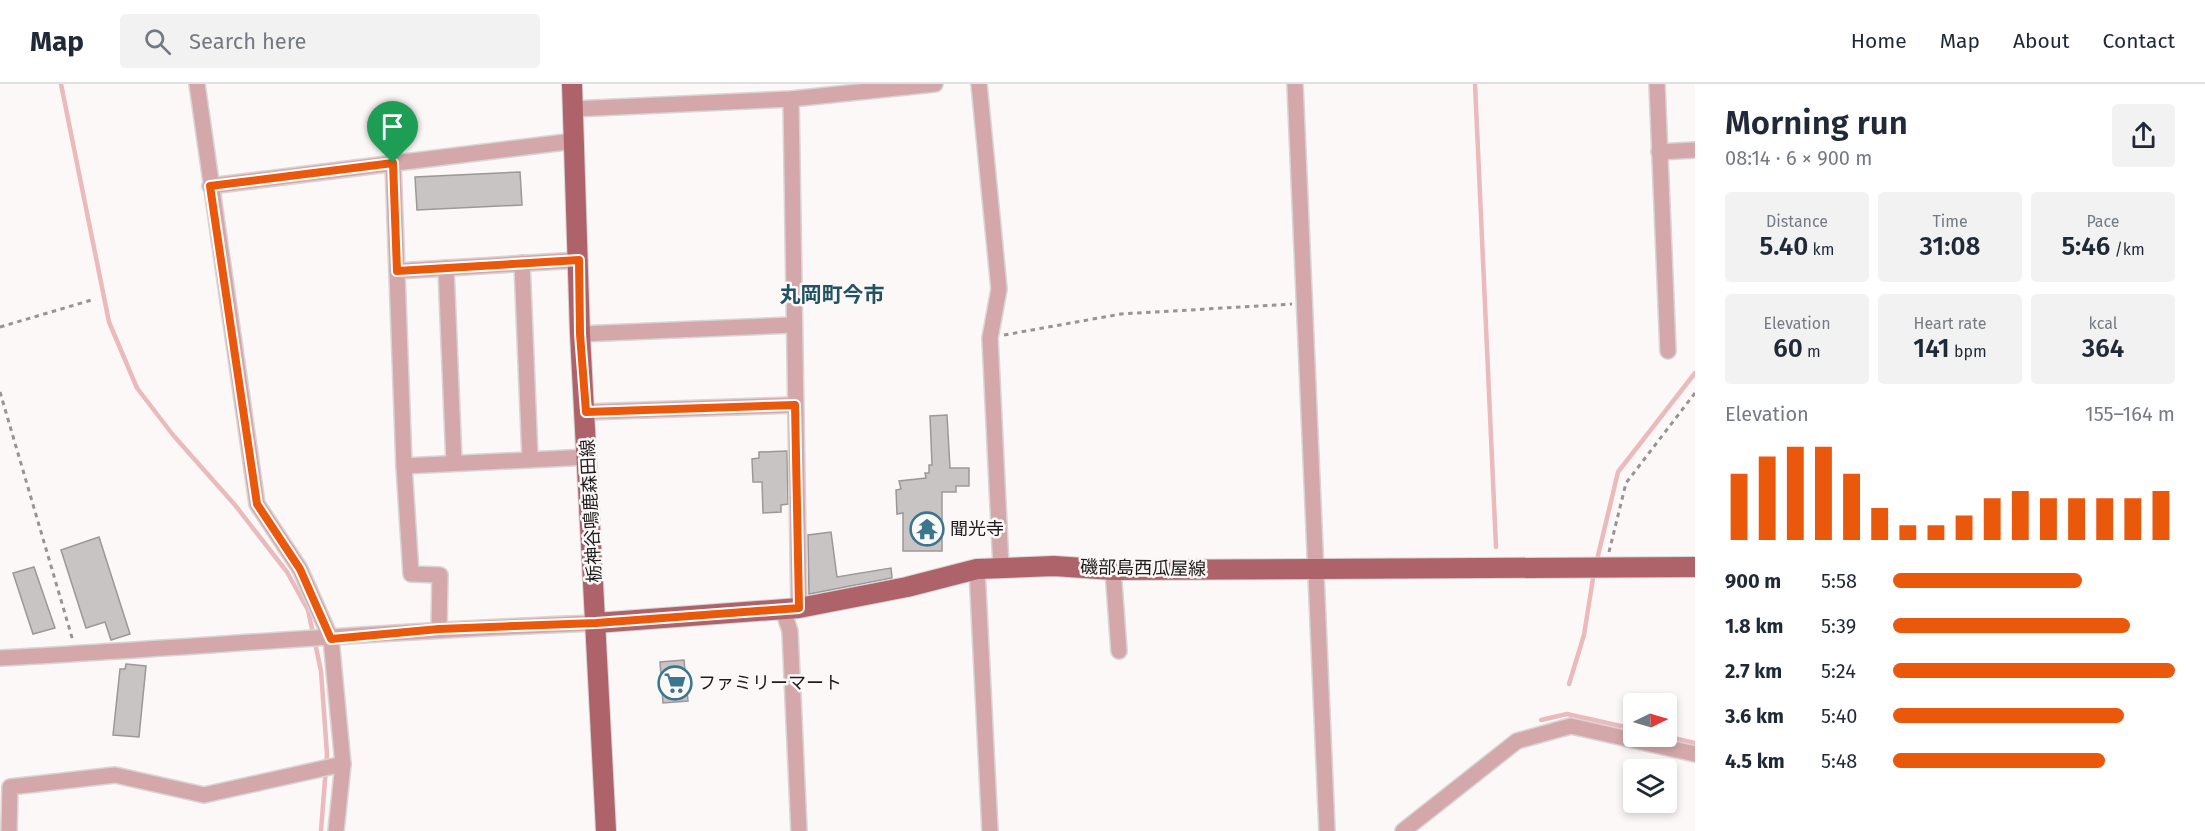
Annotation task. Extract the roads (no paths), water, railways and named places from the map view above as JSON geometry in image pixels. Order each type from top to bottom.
[{"type":"main road","name":"栃神谷鳴鹿森田線","points":[[572,84],[580,334],[586,412],[606,831]]},
{"type":"main road","name":"磯部島西瓜屋線","points":[[596,623],[791,609],[907,587],[977,569],[1001,567],[1054,566],[1113,570],[1596,565],[1695,567]]},
{"type":"street","points":[[197,84],[257,504],[300,569],[327,639],[343,764],[336,831]]},
{"type":"street","points":[[573,109],[935,84]]},
{"type":"street","points":[[979,84],[999,289],[990,338],[1001,567]]},
{"type":"street","points":[[1295,84],[1328,831]]},
{"type":"street","points":[[1657,84],[1668,351]]},
{"type":"street","points":[[799,831],[790,631],[800,94]]},
{"type":"street","points":[[210,186],[574,141]]},
{"type":"street","points":[[1659,152],[1695,150]]},
{"type":"street","points":[[393,163],[404,466],[411,574],[440,575],[439,629]]},
{"type":"street","points":[[397,271],[579,260]]},
{"type":"street","points":[[522,263],[530,458]]},
{"type":"street","points":[[446,268],[454,463]]},
{"type":"street","points":[[580,334],[794,325]]},
{"type":"street","points":[[586,412],[795,405]]},
{"type":"street","points":[[404,466],[530,458],[588,457]]},
{"type":"street","points":[[977,569],[990,831]]},
{"type":"street","points":[[1113,570],[1119,651]]},
{"type":"street","points":[[0,658],[306,641],[439,629],[596,623]]},
{"type":"street","points":[[1403,831],[1517,741],[1530,736],[1571,726],[1695,754]]},
{"type":"street","points":[[9,831],[10,787],[116,775],[204,795],[311,769],[343,764]]},
{"type":"waterway","points":[[61,84],[109,322],[137,388],[173,435],[235,505],[287,572],[308,610],[321,671],[327,754],[321,831]]},
{"type":"waterway","points":[[1475,84],[1496,547]]},
{"type":"waterway","points":[[1596,564],[1618,472],[1695,373]]},
{"type":"waterway","points":[[1569,684],[1584,635],[1594,572]]},
{"type":"waterway","points":[[1541,720],[1567,714],[1623,727]]},
{"type":"waterway","points":[[1677,739],[1695,743]]},
{"type":"place","name":"聞光寺","points":[[927,529]]},
{"type":"place","name":"ファミリーマート","points":[[675,683]]},
{"type":"district","name":"丸岡町今市","points":[[832,295]]}]
